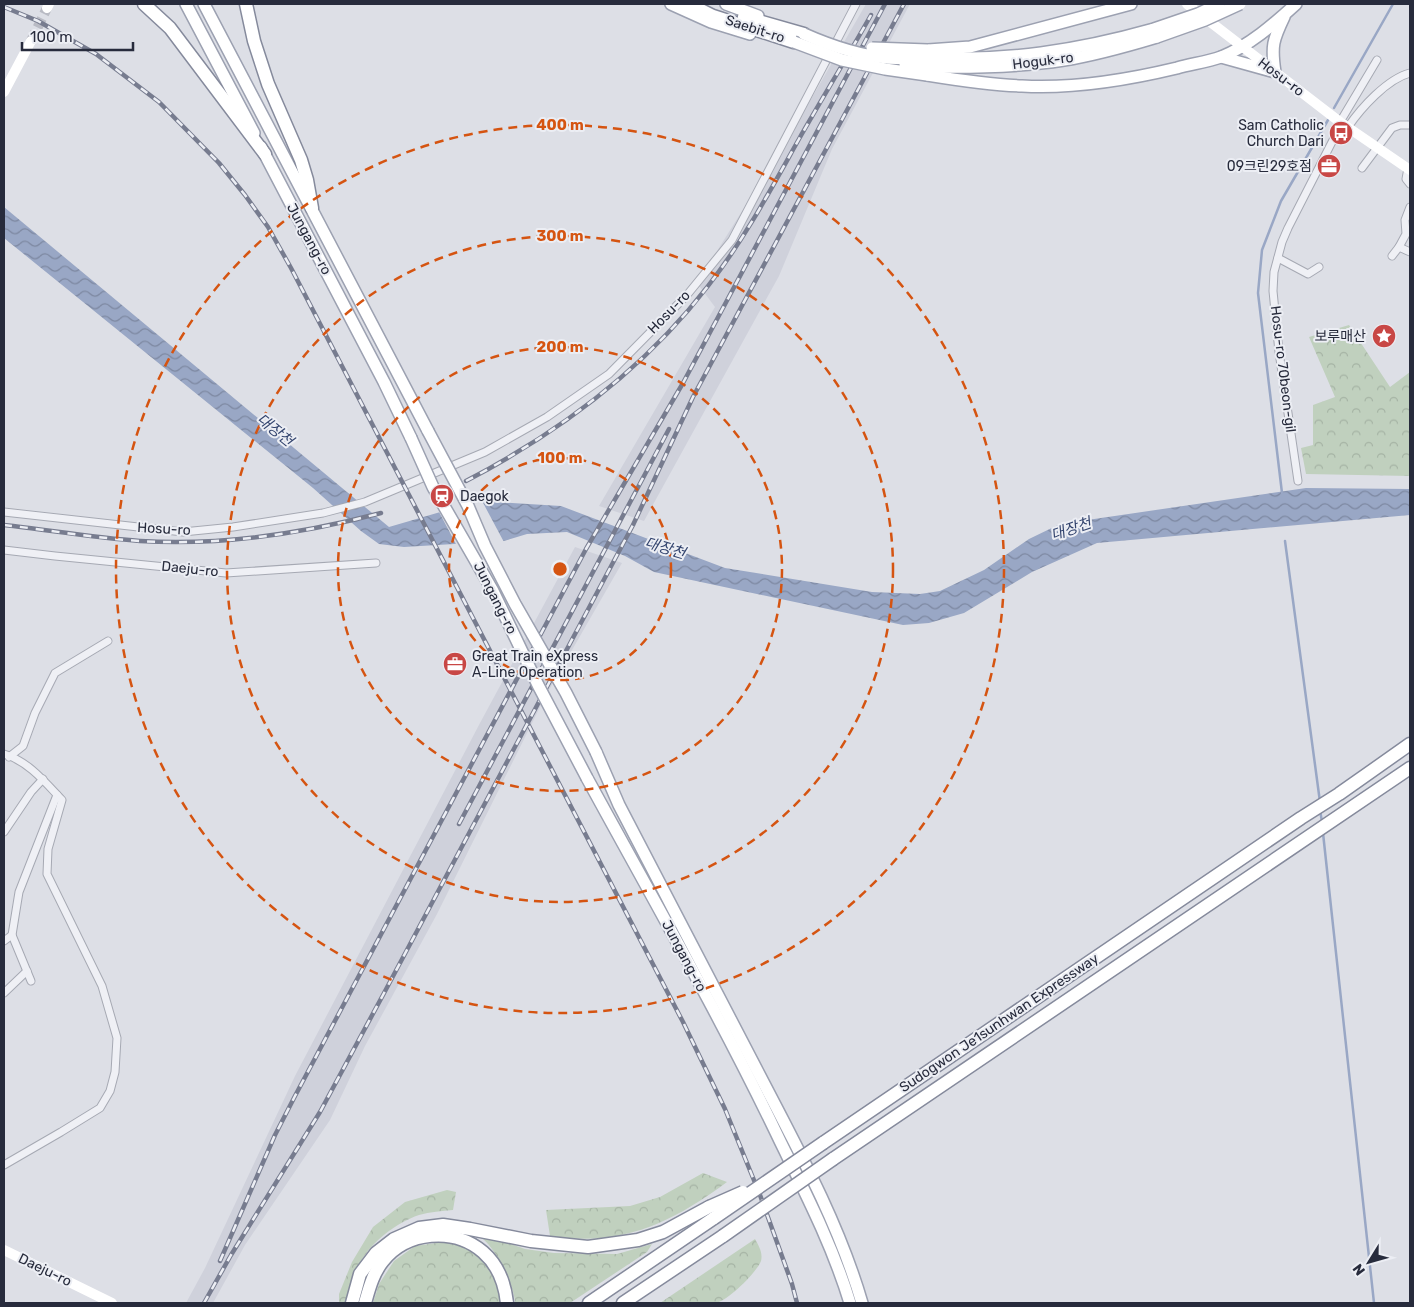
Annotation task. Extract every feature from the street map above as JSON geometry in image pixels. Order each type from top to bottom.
[{"type":"highway","points":[[144,4],[170,28],[265,154]]},
{"type":"highway","points":[[246,4],[254,41],[268,84],[301,160],[312,208]]},
{"type":"highway","name":"Saebit-ro","points":[[689,4],[713,16],[799,38]]},
{"type":"highway","name":"Saebit-ro","points":[[707,4],[799,38]]},
{"type":"highway","name":"Sudogwon Je1sunhwan Expressway","points":[[589,1303],[712,1213],[768,1181],[1410,744]]},
{"type":"highway","name":"Sudogwon Je1sunhwan Expressway","points":[[623,1303],[1410,768]]},
{"type":"highway","points":[[352,1303],[360,1274],[376,1253],[394,1239],[419,1228],[443,1225],[531,1241],[588,1247],[638,1240],[712,1213]]},
{"type":"highway","points":[[365,1303],[369,1288],[383,1260],[409,1241],[437,1234],[452,1236],[482,1251],[493,1263],[501,1278],[507,1303]]},
{"type":"highway","points":[[634,1303],[661,1278]]},
{"type":"main road","name":"Jungang-ro","points":[[186,4],[384,382],[433,487],[493,591],[538,685],[762,1104],[812,1205],[829,1244],[850,1303]]},
{"type":"main road","name":"Jungang-ro","points":[[204,4],[468,506],[485,546],[515,604],[566,692],[596,752],[618,805],[775,1104],[839,1237],[862,1303]]},
{"type":"main road","points":[[671,4],[711,22],[762,38],[799,38],[888,50],[927,62],[980,83],[1023,86],[1083,85],[1157,73],[1221,57],[1241,47],[1260,34],[1291,8]]},
{"type":"main road","points":[[726,4],[799,38],[846,55],[888,64],[927,62],[970,47],[1131,4]]},
{"type":"main road","name":"Hosu-ro","points":[[1187,4],[1344,124],[1409,169]]},
{"type":"main road","points":[[1156,33],[1219,4]]},
{"type":"main road","points":[[1156,33],[1205,20],[1240,4]]},
{"type":"main road","points":[[1221,57],[1275,72],[1272,50],[1276,35],[1291,8]]},
{"type":"main road","name":"Hoguk-ro","points":[[927,62],[968,68],[1018,66],[1065,60],[1156,33]]},
{"type":"main road","points":[[4,92],[31,41]]},
{"type":"main road","name":"Daeju-ro","points":[[4,1250],[112,1303]]},
{"type":"street","name":"Hosu-ro","points":[[4,512],[183,532],[233,527],[323,513],[366,502],[485,452],[547,417],[608,374],[688,295],[732,240],[856,4]]},
{"type":"street","points":[[1344,124],[1377,60]]},
{"type":"street","points":[[1344,124],[1397,78],[1410,73]]},
{"type":"street","name":"Hosu-ro 70beon-gil","points":[[1298,481],[1279,352],[1274,272],[1288,228],[1333,140],[1344,124]]},
{"type":"street","points":[[1362,168],[1392,128],[1400,125],[1410,125]]},
{"type":"street","name":"Hosu-ro","points":[[1409,169],[1406,179],[1410,184]]},
{"type":"street","points":[[1392,256],[1406,234],[1405,220],[1410,207]]},
{"type":"street","points":[[1399,247],[1410,252]]},
{"type":"street","points":[[1278,258],[1308,274],[1318,266]]},
{"type":"street","name":"Daeju-ro","points":[[4,550],[226,574],[376,563]]},
{"type":"street","points":[[6,756],[23,746],[35,713],[55,673],[108,641]]},
{"type":"street","points":[[4,1165],[100,1108],[110,1091],[115,1072],[117,1038],[102,986],[47,874],[48,849],[62,800],[35,771],[6,756]]},
{"type":"street","points":[[4,832],[31,792],[43,780]]},
{"type":"street","points":[[31,981],[12,935],[19,892],[57,795]]},
{"type":"street","points":[[4,941],[12,935]]},
{"type":"street","points":[[4,993],[27,971]]},
{"type":"shaded area","points":[[866,4],[910,4],[832,149],[779,276],[644,521],[599,506],[715,307],[697,283],[799,120]]},
{"type":"shaded area","points":[[575,547],[622,563],[545,697],[437,914],[365,1046],[330,1120],[245,1245],[213,1303],[186,1303],[205,1268],[295,1076],[480,723]]},
{"type":"green space","points":[[1349,325],[1390,387],[1410,372],[1410,476],[1306,474],[1301,448],[1313,445],[1313,405],[1335,397],[1309,337]]},
{"type":"green space","points":[[703,1173],[727,1182],[685,1210],[644,1229],[600,1238],[576,1239],[550,1236],[546,1210],[630,1206],[660,1197]]},
{"type":"green space","points":[[447,1190],[456,1192],[453,1210],[432,1212],[410,1218],[385,1234],[371,1247],[360,1263],[354,1278],[349,1303],[339,1303],[339,1294],[352,1262],[373,1227],[405,1202]]},
{"type":"green space","points":[[464,1232],[497,1239],[525,1249],[554,1253],[617,1254],[652,1244],[647,1252],[570,1303],[515,1303],[508,1279],[499,1260],[488,1244],[483,1239]]},
{"type":"green space","points":[[755,1239],[761,1252],[761,1261],[748,1279],[727,1298],[708,1304],[660,1303]]},
{"type":"green space","points":[[443,1242],[467,1249],[484,1261],[495,1279],[502,1303],[373,1303],[379,1284],[394,1261],[415,1246]]},
{"type":"water","name":"대장천","points":[[4,207],[389,527],[478,501],[561,506],[725,568],[872,592],[920,594],[940,591],[984,570],[1029,539],[1060,524],[1306,488],[1410,489],[1410,515],[1097,543],[1032,572],[964,613],[929,623],[903,625],[654,572],[625,556],[567,532],[527,534],[504,541],[404,547],[379,544],[361,531],[313,488],[4,238]]},
{"type":"pier","points":[[481,499],[505,544],[457,546],[438,510]]},
{"type":"waterway","points":[[1334,108],[1393,4]]},
{"type":"waterway","points":[[1282,493],[1258,293],[1262,250],[1281,201],[1328,120]]},
{"type":"waterway","points":[[1285,541],[1320,802]]},
{"type":"waterway","points":[[1320,810],[1322,822]]},
{"type":"waterway","points":[[1323,833],[1374,1303]]},
{"type":"tunnel","points":[[31,41],[47,8]]},
{"type":"railway","points":[[220,1261],[275,1135],[295,1096],[586,549],[683,383],[885,4]]},
{"type":"railway","points":[[204,1303],[231,1255],[320,1112],[633,525],[693,397],[904,4]]},
{"type":"railway","points":[[4,7],[38,21],[96,54],[159,102],[219,163],[268,227],[683,1022],[725,1109],[760,1195],[797,1303]]},
{"type":"railway","points":[[466,481],[534,442],[598,396],[657,344],[683,316],[721,269],[745,232],[871,15]]},
{"type":"railway","points":[[459,824],[669,429]]},
{"type":"railway","points":[[4,525],[123,540],[201,542],[261,537],[321,527],[381,513]]},
{"type":"place","name":"Sam Catholic Church Dari","points":[[1341,133]]},
{"type":"place","name":"09크린29호점","points":[[1329,166]]},
{"type":"place","name":"보루매산","points":[[1384,336]]},
{"type":"place","name":"Daegok","points":[[442,496]]},
{"type":"place","name":"Great Train eXpress A-Line Operation","points":[[455,664]]}]
